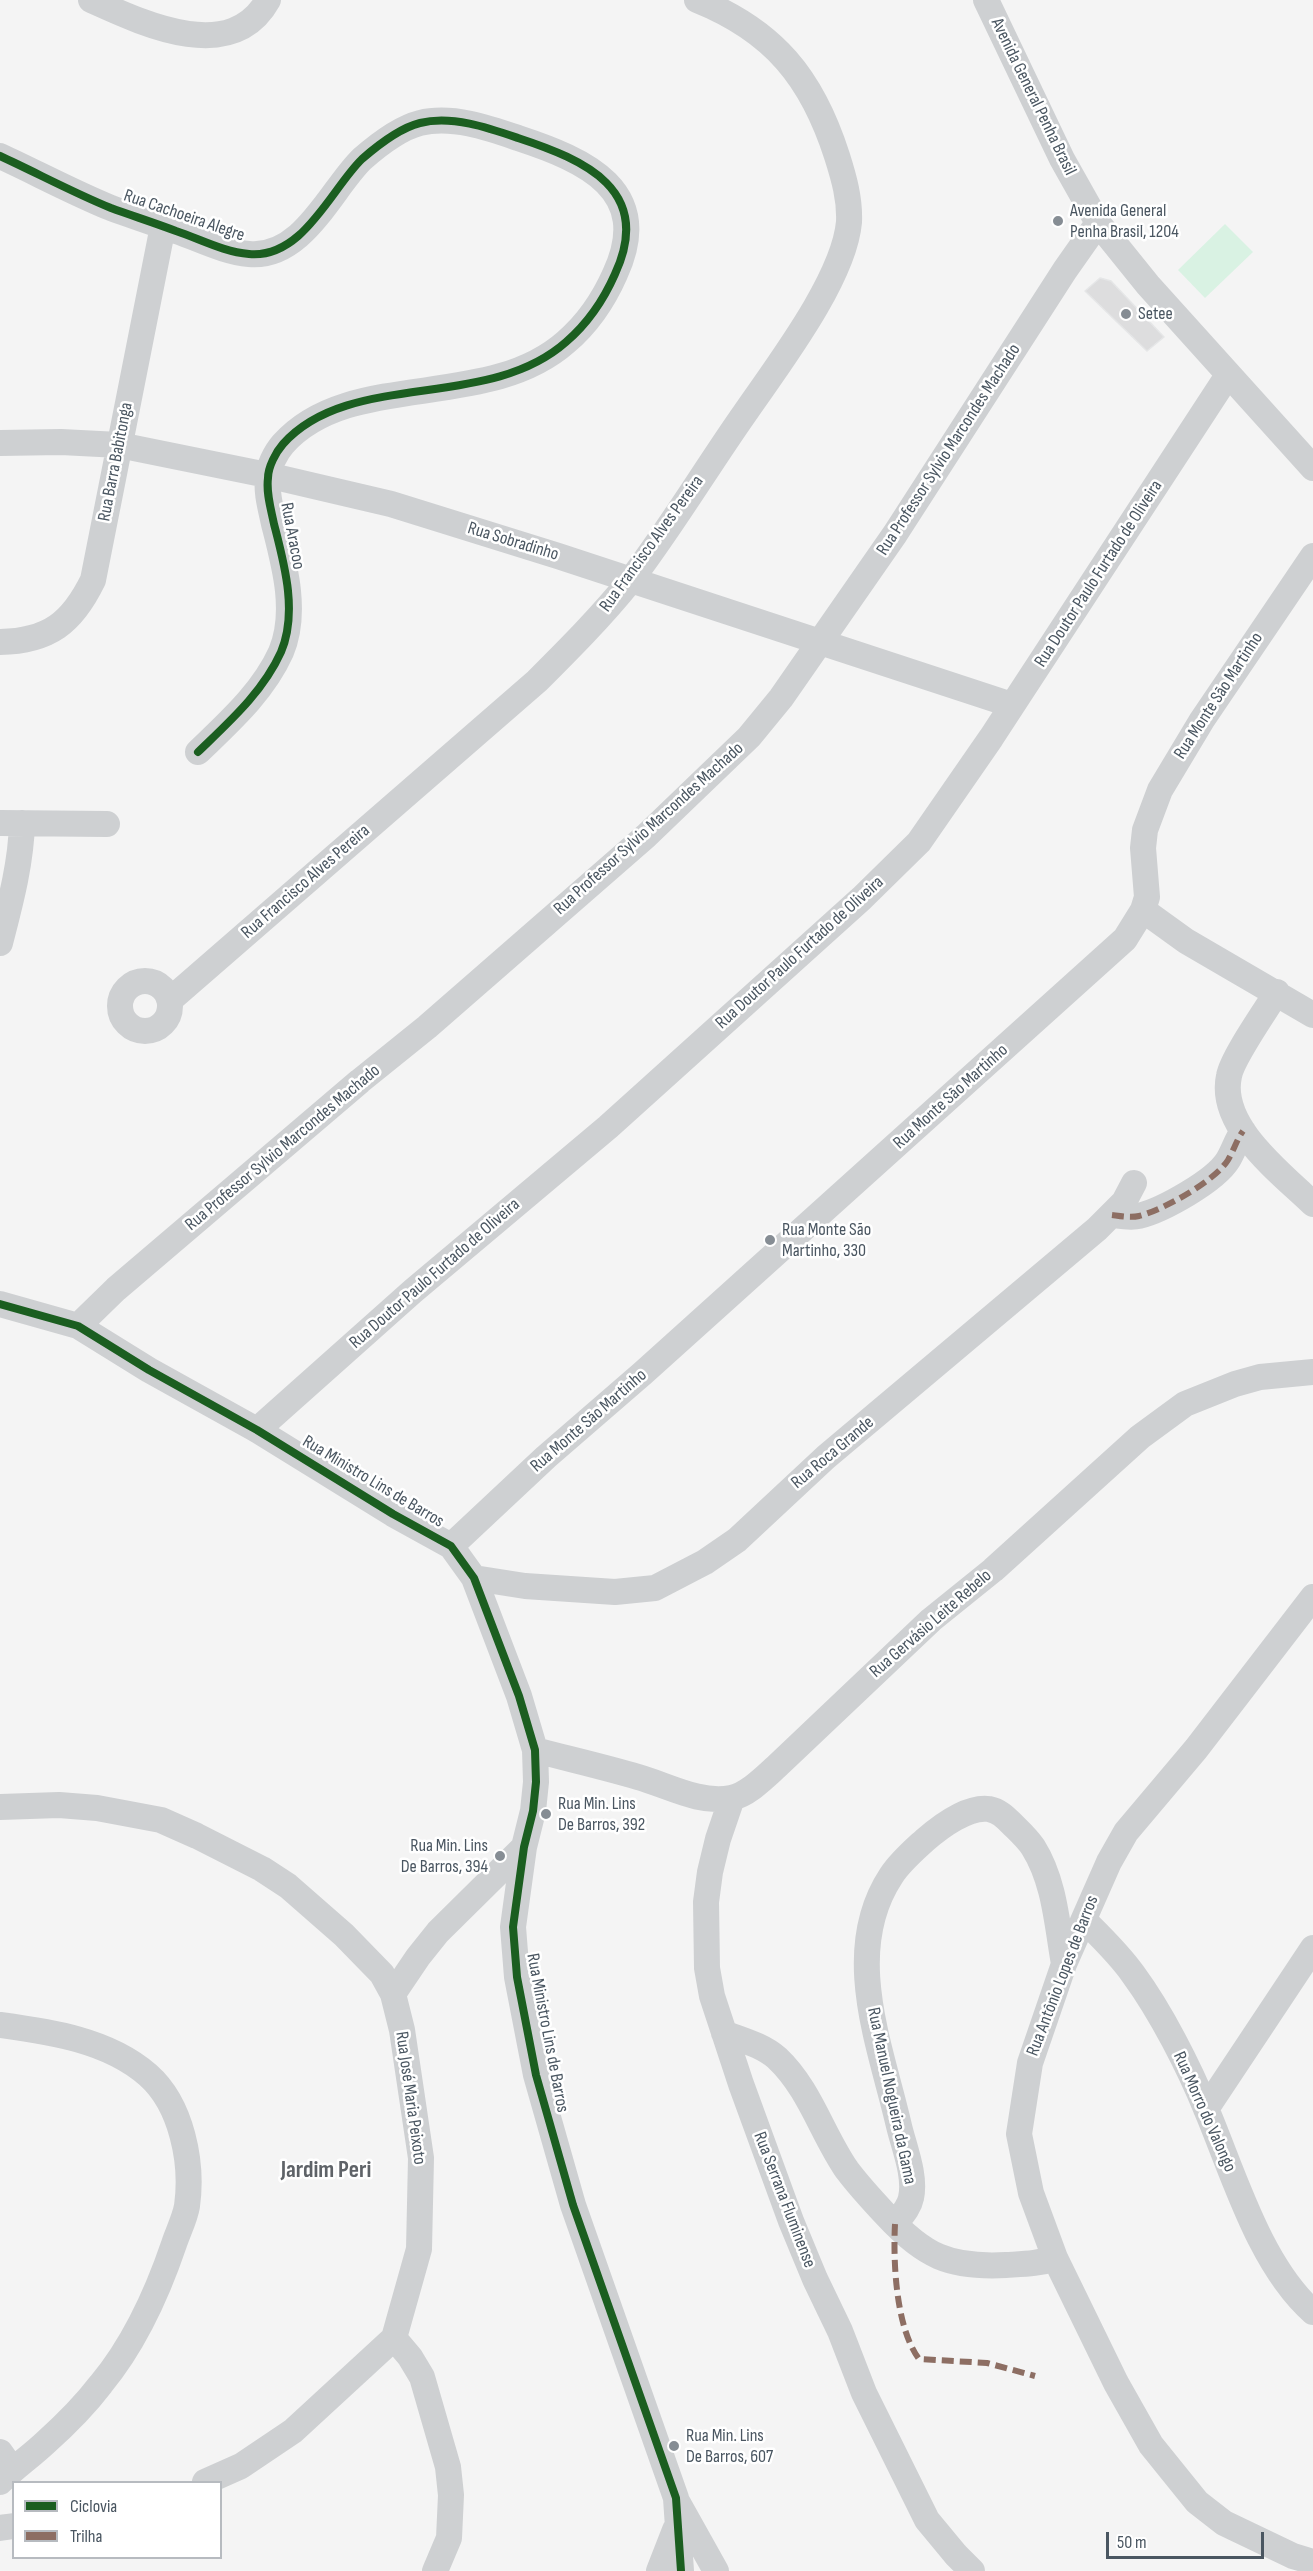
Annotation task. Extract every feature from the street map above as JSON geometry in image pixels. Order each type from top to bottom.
[{"type":"street","points":[[91,0],[152,26],[189,34],[224,34],[245,26],[261,11],[268,0]]},
{"type":"street","name":"Rua Francisco Alves Pereira","points":[[170,1000],[537,681],[589,629],[630,580],[778,366],[825,291],[849,224],[849,198],[827,124],[804,82],[783,55],[757,32],[727,12],[698,0]]},
{"type":"street","name":"Avenida General Penha Brasil","points":[[986,0],[1062,159],[1098,223],[1228,375],[1313,468]]},
{"type":"street","name":"Rua Cachoeira Alegre","points":[[0,156],[108,207],[225,249],[252,255],[273,251],[293,240],[316,217],[360,161],[390,137],[421,123],[453,122],[488,128],[555,150],[586,165],[607,183],[622,204],[628,229],[623,256],[594,312],[566,342],[540,359],[503,377],[459,387],[369,399],[319,416],[295,431],[279,449],[267,475]]},
{"type":"street","name":"Rua Professor Sylvio Marcondes Machado","points":[[78,1326],[116,1289],[360,1081],[427,1027],[646,836],[749,737],[821,642],[895,534],[1065,270],[1098,223]]},
{"type":"street","name":"Rua Barra Babitonga","points":[[0,642],[24,642],[48,633],[67,620],[82,602],[93,580],[163,226]]},
{"type":"street","name":"Rua Doutor Paulo Furtado de Oliveira","points":[[257,1430],[396,1306],[608,1127],[862,898],[919,842],[1012,705],[1228,375]]},
{"type":"street","name":"Rua Sobradinho","points":[[0,443],[61,442],[118,445],[267,475],[391,504],[1012,705]]},
{"type":"street","name":"Rua Aracoo","points":[[198,752],[250,700],[281,651],[289,619],[287,590],[269,499],[267,475]]},
{"type":"street","name":"Rua Monte São Martinho","points":[[451,1546],[546,1457],[643,1373],[1125,939],[1143,910],[1147,897],[1143,848],[1145,830],[1160,790],[1202,720],[1313,556]]},
{"type":"street","points":[[0,943],[13,893],[21,844],[11,823],[107,824]]},
{"type":"street","points":[[1143,910],[1186,940],[1313,1015]]},
{"type":"street","points":[[1277,992],[1229,1074],[1227,1094],[1231,1112],[1243,1131],[1262,1154],[1313,1204]]},
{"type":"street","points":[[1112,1215],[1137,1217],[1196,1189],[1228,1160],[1235,1142],[1243,1131]]},
{"type":"street","name":"Rua Roca Grande","points":[[474,1578],[525,1586],[615,1592],[655,1588],[705,1562],[737,1540],[826,1457],[1112,1215],[1124,1202],[1134,1183]]},
{"type":"street","name":"Rua Ministro Lins de Barros","points":[[0,1304],[78,1326],[149,1370],[257,1430],[393,1514],[451,1546],[474,1578],[519,1696],[535,1750],[535,1792],[524,1846],[513,1927],[518,1977],[536,2075],[573,2205],[676,2498],[676,2527],[681,2571]]},
{"type":"street","name":"Rua Gervásio Leite Rebelo","points":[[732,1798],[756,1784],[776,1767],[932,1620],[1002,1562],[1140,1437],[1185,1404],[1252,1380],[1313,1372]]},
{"type":"street","name":"Rua Antônio Lopes de Barros","points":[[1313,1597],[1196,1749],[1126,1832],[1109,1862],[1064,1964],[1030,2063],[1019,2134],[1031,2193],[1055,2258],[1116,2383],[1151,2445],[1197,2502],[1224,2523],[1293,2556],[1313,2562]]},
{"type":"street","points":[[535,1750],[641,1777],[687,1794],[711,1799],[732,1798]]},
{"type":"street","name":"Rua Serrana Fluminense","points":[[732,1798],[718,1839],[706,1902],[707,1968],[724,2033],[791,2222],[840,2331],[864,2393],[927,2520],[972,2571]]},
{"type":"street","name":"Rua José Maria Peixoto","points":[[0,1807],[59,1805],[97,1808],[161,1820],[262,1869],[288,1886],[344,1935],[382,1974],[393,1994],[402,2030],[421,2158],[419,2249],[394,2338]]},
{"type":"street","name":"Rua Manuel Nogueira da Gama","points":[[895,2224],[906,2210],[912,2197],[911,2180],[874,2025],[866,1957],[869,1928],[876,1905],[891,1876],[933,1833],[952,1821],[981,1809],[1006,1816],[1026,1838],[1039,1858],[1055,1907],[1064,1964]]},
{"type":"street","points":[[393,1994],[438,1932],[524,1846]]},
{"type":"street","name":"Rua Morro do Valongo","points":[[1084,1920],[1116,1952],[1149,1996],[1206,2109],[1257,2231],[1308,2297]]},
{"type":"street","points":[[1206,2109],[1313,1948]]},
{"type":"street","points":[[2,2031],[104,2048],[148,2075],[163,2091],[175,2115],[183,2138],[188,2177],[186,2207],[175,2241],[137,2334],[100,2386],[45,2443],[4,2468]]},
{"type":"street","points":[[724,2033],[755,2044],[776,2058],[799,2083],[847,2169],[911,2241],[927,2252],[969,2265],[1040,2263],[1055,2258]]},
{"type":"street","points":[[207,2481],[241,2466],[293,2432],[394,2338],[410,2357],[422,2377],[448,2467],[452,2495],[449,2538],[435,2571]]},
{"type":"street","points":[[676,2498],[716,2571]]},
{"type":"street","points":[[659,2571],[676,2527]]},
{"type":"green space","points":[[1225,224],[1253,252],[1205,298],[1178,270]]},
{"type":"building","name":"Setee","points":[[1100,278],[1111,281],[1164,337],[1147,351],[1085,291]]},
{"type":"marked path","points":[[1112,1215],[1139,1216],[1188,1194],[1212,1177],[1228,1160],[1243,1131]]},
{"type":"marked path","points":[[895,2224],[896,2276],[901,2313],[911,2346],[919,2359],[987,2363],[1035,2376]]},
{"type":"cycle path","points":[[0,156],[111,208],[221,248],[249,254],[268,253],[285,245],[300,234],[314,220],[362,159],[390,138],[420,123],[457,122],[507,134],[567,157],[588,169],[606,183],[619,200],[626,220],[625,245],[606,293],[581,327],[566,342],[534,363],[498,377],[381,397],[344,406],[311,421],[280,447],[269,469],[268,489],[288,588],[286,637],[274,667],[265,680],[233,718],[198,752]]},
{"type":"cycle path","points":[[0,1304],[78,1326],[149,1370],[257,1430],[393,1514],[451,1546],[474,1578],[519,1696],[535,1750],[536,1782],[533,1811],[524,1847],[513,1927],[517,1977],[536,2075],[573,2205],[676,2498],[681,2571]]},
{"type":"place","name":"Avenida General Penha Brasil, 1204","points":[[1058,221]]},
{"type":"place","name":"Setee","points":[[1126,314]]},
{"type":"place","name":"Rua Monte São Martinho, 330","points":[[770,1240]]},
{"type":"place","name":"Rua Min. Lins De Barros, 392","points":[[546,1814]]},
{"type":"place","name":"Rua Min. Lins De Barros, 394","points":[[500,1856]]},
{"type":"place","name":"Rua Min. Lins De Barros, 607","points":[[674,2446]]},
{"type":"district","name":"Jardim Peri","points":[[326,2171]]}]
